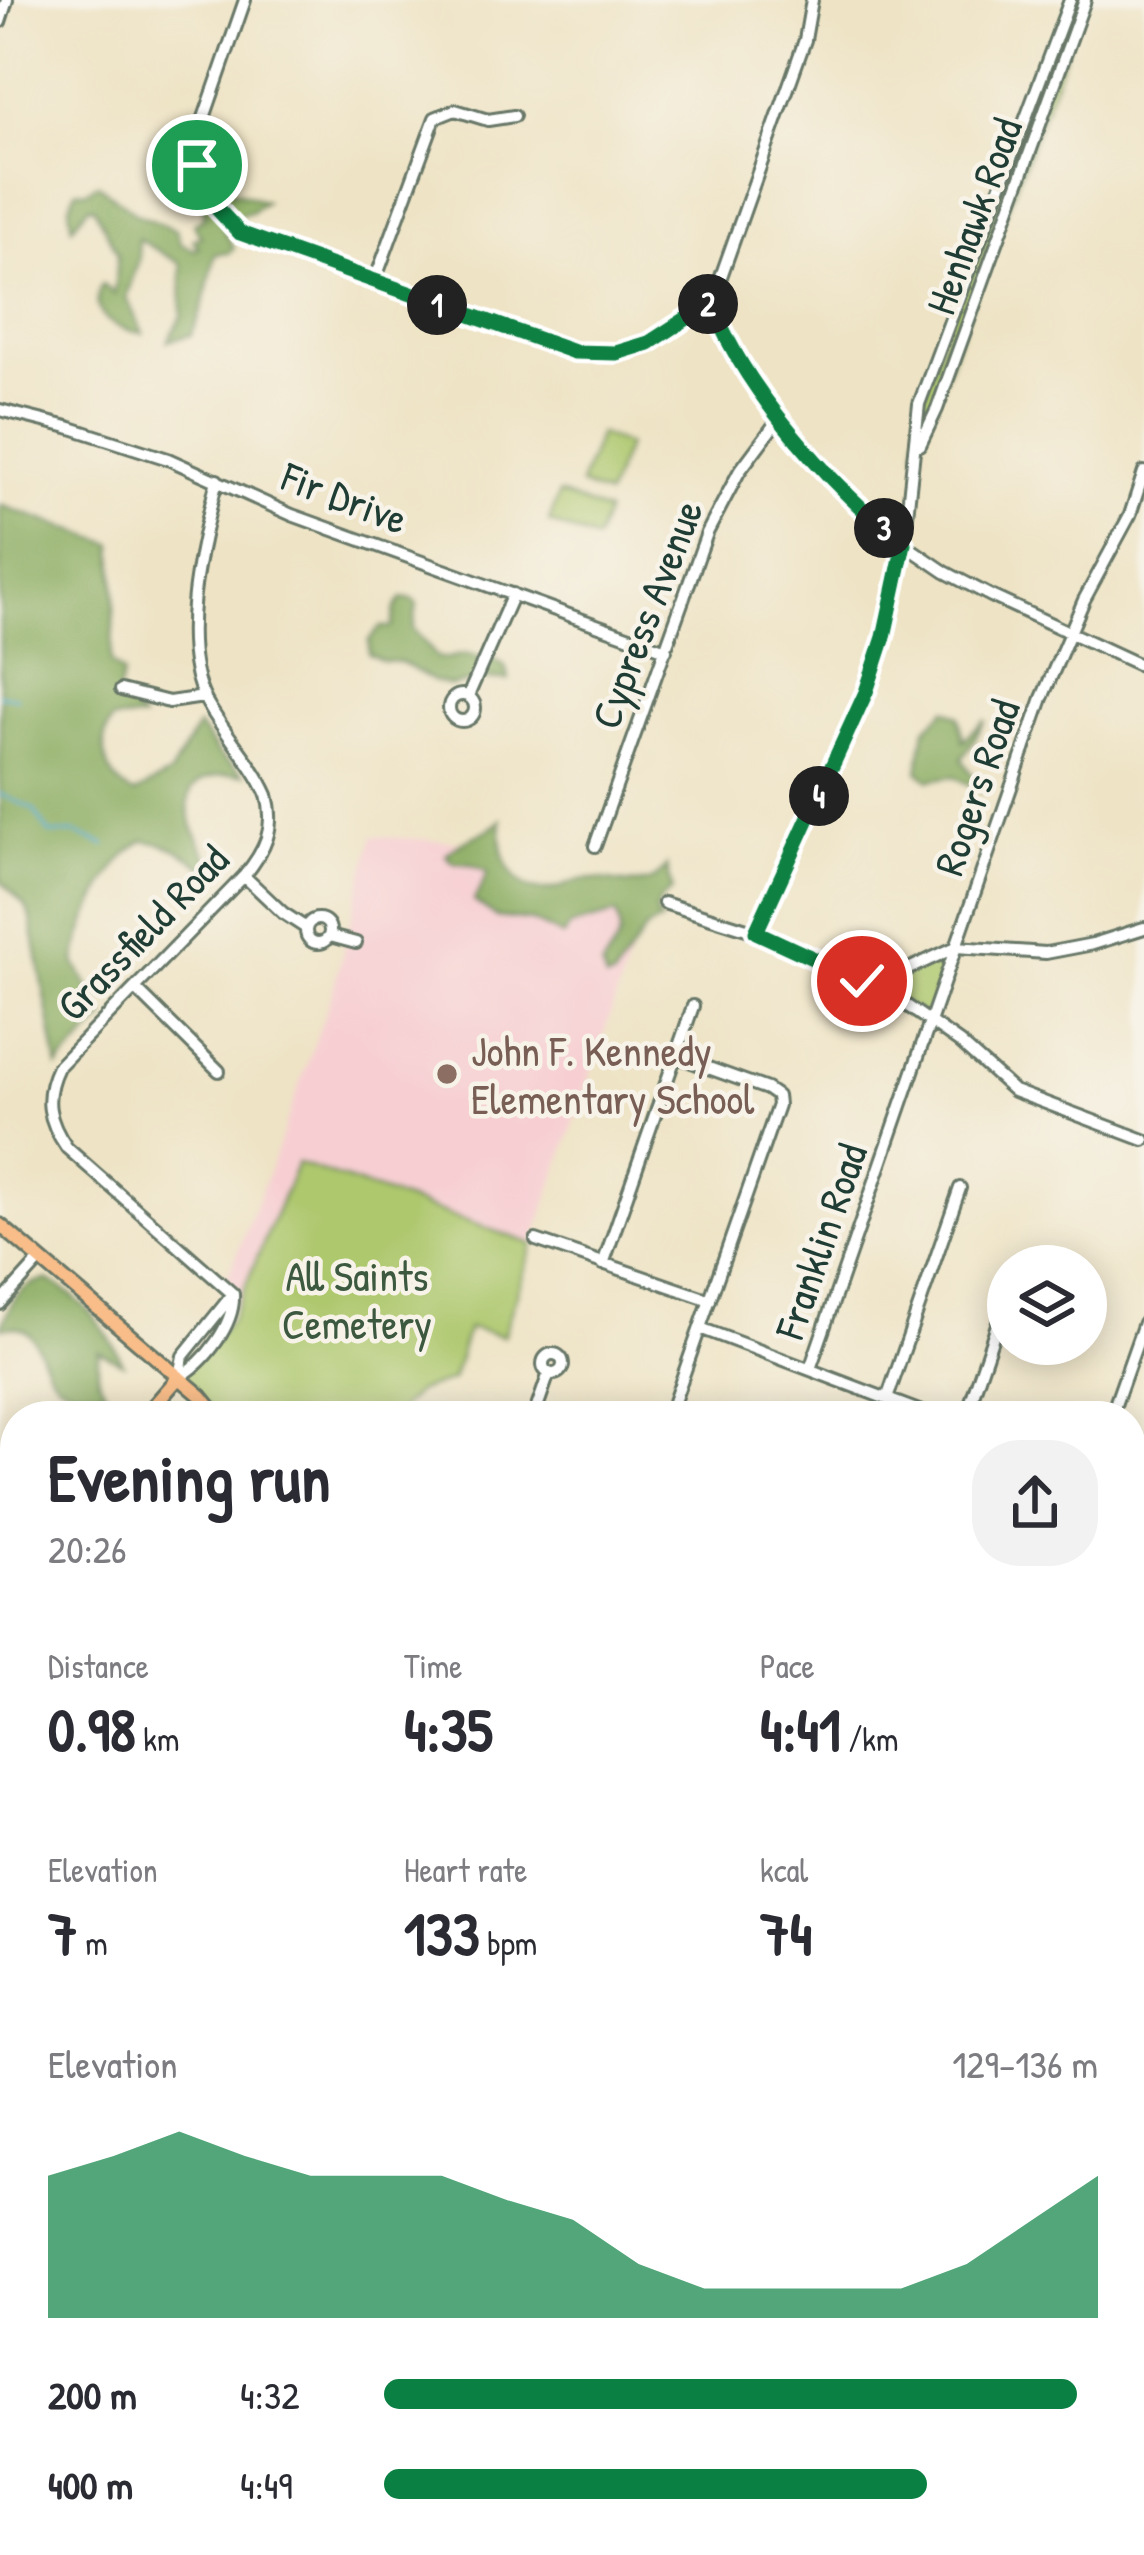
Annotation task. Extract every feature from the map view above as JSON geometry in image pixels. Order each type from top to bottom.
[{"type":"main road","points":[[0,1225],[202,1401]]},
{"type":"main road","points":[[158,1401],[178,1377]]},
{"type":"street","points":[[0,22],[7,0]]},
{"type":"street","points":[[244,0],[196,141],[203,188],[218,214],[240,233],[558,349],[593,354],[649,343],[712,302],[806,37],[812,0]]},
{"type":"street","name":"Henhawk Road","points":[[756,932],[866,692],[884,637],[904,544],[919,404],[1070,0]]},
{"type":"street","name":"Henhawk Road","points":[[916,453],[937,409],[1085,0]]},
{"type":"street","points":[[374,283],[434,118],[455,110],[488,120],[514,116]]},
{"type":"street","points":[[1004,174],[1022,180]]},
{"type":"street","points":[[712,302],[730,350],[780,417],[852,500],[904,544],[945,572],[1144,667]]},
{"type":"street","name":"Fir Drive","points":[[0,410],[168,459],[292,515],[666,650]]},
{"type":"street","name":"Cypress Avenue","points":[[595,846],[716,513],[739,472],[780,417]]},
{"type":"street","name":"Rogers Road","points":[[892,1133],[1042,698],[1130,515],[1144,472]]},
{"type":"street","name":"Grassfield Road","points":[[178,1377],[183,1356],[233,1294],[68,1148],[54,1128],[49,1093],[58,1067],[244,876],[268,839],[270,805],[261,782],[204,697],[194,653],[194,600],[217,480]]},
{"type":"street","points":[[468,696],[513,594]]},
{"type":"street","points":[[121,690],[169,702],[204,697]]},
{"type":"street","points":[[244,876],[306,928],[322,920],[330,936],[356,943]]},
{"type":"street","points":[[664,903],[756,932],[872,986],[930,1022],[1014,1091],[1144,1140]]},
{"type":"street","points":[[872,986],[956,947],[1046,953],[1144,928]]},
{"type":"street","points":[[135,988],[219,1071]]},
{"type":"street","points":[[603,1264],[693,1006]]},
{"type":"street","points":[[674,1401],[777,1096],[675,1057]]},
{"type":"street","name":"Franklin Road","points":[[810,1370],[892,1133]]},
{"type":"street","points":[[887,1399],[959,1188]]},
{"type":"street","points":[[536,1240],[710,1300]]},
{"type":"street","points":[[0,1304],[40,1260]]},
{"type":"street","points":[[1117,1401],[1144,1323]]},
{"type":"street","points":[[700,1328],[892,1401]]},
{"type":"street","points":[[971,1401],[987,1354]]},
{"type":"street","points":[[539,1401],[549,1373]]},
{"type":"shaded area","name":"John F. Kennedy Elementary School","points":[[373,836],[491,844],[496,889],[644,914],[533,1244],[297,1163],[235,1308],[226,1281],[332,993]]},
{"type":"green space","points":[[1070,0],[1085,0],[916,453],[919,404]]},
{"type":"green space","points":[[211,183],[265,202],[251,212],[219,221],[234,248],[215,254],[191,335],[168,341],[182,316],[181,264],[138,239],[139,260],[126,297],[143,333],[106,319],[98,295],[102,284],[114,294],[118,254],[94,207],[89,206],[72,227],[69,208],[76,190],[98,184],[136,214],[176,230],[181,244],[195,250],[199,247],[193,240],[201,237],[194,224],[204,217],[202,194]]},
{"type":"green space","points":[[599,434],[627,445],[607,496],[580,485]]},
{"type":"green space","points":[[559,494],[606,512],[596,540],[549,522]]},
{"type":"green space","points":[[0,505],[113,544],[111,662],[123,674],[118,692],[142,719],[113,720],[107,729],[106,761],[117,780],[134,794],[170,774],[198,726],[220,756],[244,774],[216,776],[199,783],[190,794],[192,824],[219,878],[175,849],[143,841],[109,878],[90,913],[75,962],[105,1018],[58,1067],[31,919],[0,880]]},
{"type":"green space","points":[[402,598],[417,605],[413,629],[437,657],[491,657],[505,666],[509,680],[482,679],[451,686],[401,662],[369,654],[369,640],[381,627],[392,627]]},
{"type":"green space","points":[[946,709],[959,716],[963,740],[986,720],[962,759],[984,793],[954,776],[929,780],[918,771],[925,729]]},
{"type":"green space","points":[[501,820],[505,859],[526,887],[553,889],[589,879],[641,883],[667,866],[672,890],[659,902],[656,914],[661,921],[646,929],[613,978],[606,980],[602,968],[619,938],[616,914],[570,926],[563,936],[532,921],[496,917],[474,901],[488,872],[454,863],[446,855]]},
{"type":"green space","points":[[952,951],[929,1018],[878,987]]},
{"type":"green space","name":"All Saints Cemetery","points":[[297,1163],[533,1244],[503,1336],[468,1328],[452,1380],[418,1391],[408,1401],[203,1401],[179,1378],[231,1320]]},
{"type":"green space","points":[[47,1280],[82,1304],[117,1350],[123,1363],[98,1351],[98,1378],[107,1394],[60,1384],[32,1337],[14,1327],[1,1328],[17,1296]]},
{"type":"waterway","points":[[0,695],[17,697]]},
{"type":"waterway","points":[[0,794],[33,809],[50,834],[74,833],[105,845]]},
{"type":"place","name":"John F. Kennedy Elementary School","points":[[447,1074]]},
{"type":"route","points":[[197,165],[218,214],[255,241],[558,349],[616,353],[649,343],[712,302],[722,334],[747,377],[852,500],[904,544],[884,637],[866,692],[756,932],[862,981]]}]
